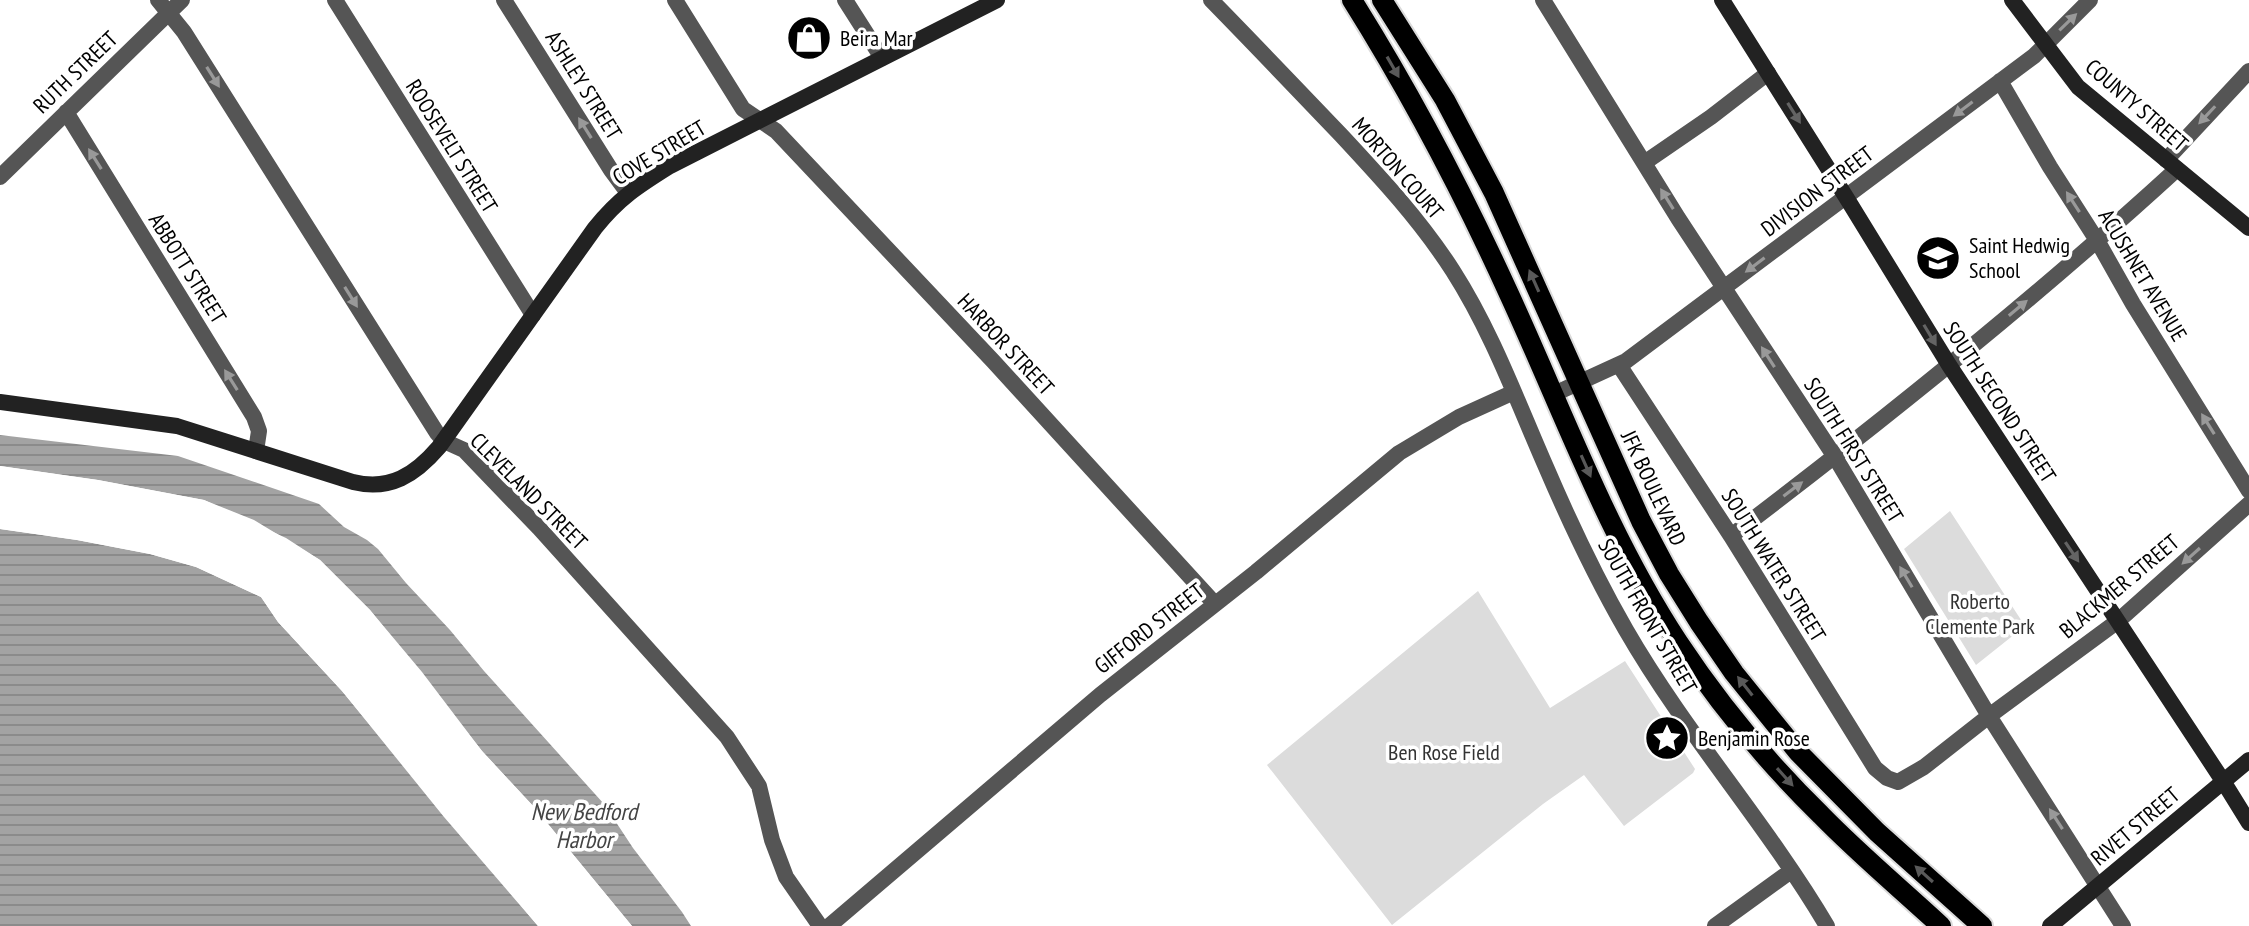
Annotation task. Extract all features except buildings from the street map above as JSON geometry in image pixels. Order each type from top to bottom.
[{"type":"main road","name":"COVE STREET","points":[[0,402],[177,426],[353,482],[380,485],[405,477],[428,460],[444,441],[595,228],[618,201],[670,166],[997,0]]},
{"type":"main road","points":[[1352,0],[1439,150],[1509,294],[1625,551],[1663,618],[1693,664],[1740,725],[1804,798],[1941,926]]},
{"type":"main road","name":"JFK BOULEVARD","points":[[1382,0],[1445,100],[1468,143],[1509,226],[1620,475],[1685,601],[1734,673],[1781,732],[1877,832],[1982,926]]},
{"type":"main road","name":"SOUTH SECOND STREET","points":[[1722,0],[1949,365],[2249,823]]},
{"type":"main road","name":"COUNTY STREET","points":[[2012,0],[2078,87],[2249,228]]},
{"type":"main road","name":"RIVET STREET","points":[[2050,926],[2249,760]]},
{"type":"street","name":"RUTH STREET","points":[[0,177],[66,112],[163,6],[182,0]]},
{"type":"street","name":"ROOSEVELT STREET","points":[[335,0],[533,315]]},
{"type":"street","name":"ASHLEY STREET","points":[[504,0],[628,193]]},
{"type":"street","name":"HARBOR STREET","points":[[675,0],[743,109],[776,131],[993,361],[1215,604]]},
{"type":"street","points":[[845,0],[882,58]]},
{"type":"street","name":"MORTON COURT","points":[[1211,0],[1357,153],[1426,233],[1470,300],[1514,392]]},
{"type":"street","name":"SOUTH FIRST STREET","points":[[1543,0],[1644,163],[1835,457],[1989,716],[2123,926]]},
{"type":"street","name":"DIVISION STREET","points":[[1554,394],[1619,365],[1725,288],[2034,56],[2090,0]]},
{"type":"street","name":"CLEVELAND STREET","points":[[163,6],[184,32],[444,441],[464,450],[539,528],[727,737],[759,786],[772,840],[786,877],[820,926]]},
{"type":"street","points":[[1731,536],[1835,457],[2098,242],[2172,164],[2249,71]]},
{"type":"street","points":[[1644,163],[1768,73]]},
{"type":"street","name":"ACUSHNET AVENUE","points":[[2000,81],[2249,491]]},
{"type":"street","name":"ABBOTT STREET","points":[[66,112],[254,417],[259,431],[256,451]]},
{"type":"street","name":"SOUTH WATER STREET","points":[[1619,365],[1731,536],[1875,768],[1898,782]]},
{"type":"street","name":"GIFFORD STREET","points":[[829,926],[1100,695],[1399,453],[1459,417],[1514,392]]},
{"type":"street","name":"SOUTH FRONT STREET","points":[[1514,392],[1563,507],[1628,633],[1686,723],[1827,926]]},
{"type":"street","name":"BLACKMER STREET","points":[[1898,782],[1924,767],[2118,621],[2249,504]]},
{"type":"street","points":[[1715,926],[1791,871]]},
{"type":"green space","name":"Roberto Clemente Park","points":[[1950,511],[2025,626],[1976,665],[1904,549]]},
{"type":"green space","name":"Ben Rose Field","points":[[1478,591],[1550,708],[1625,661],[1695,769],[1624,826],[1584,775],[1392,925],[1267,765]]},
{"type":"water","name":"New Bedford Harbor","points":[[0,435],[178,456],[319,504],[344,527],[378,549],[604,804],[691,926],[632,926],[534,807],[482,751],[370,610],[320,560],[286,538],[204,500],[0,466]]},
{"type":"water","points":[[0,529],[150,554],[196,567],[261,597],[278,622],[342,691],[538,926],[0,926]]},
{"type":"pier","points":[[0,466],[204,500],[254,520],[320,560],[370,610],[482,751],[534,807],[632,926],[627,926],[531,810],[479,753],[367,612],[318,563],[252,523],[203,504],[0,470]]},
{"type":"pier","points":[[0,525],[151,550],[198,564],[264,594],[281,619],[345,688],[542,926],[538,926],[342,691],[278,622],[261,597],[196,567],[150,554],[0,529]]},
{"type":"place","name":"Beira Mar","points":[[809,38]]},
{"type":"place","name":"Saint Hedwig School","points":[[1938,258]]},
{"type":"place","name":"Benjamin Rose","points":[[1667,738]]}]
